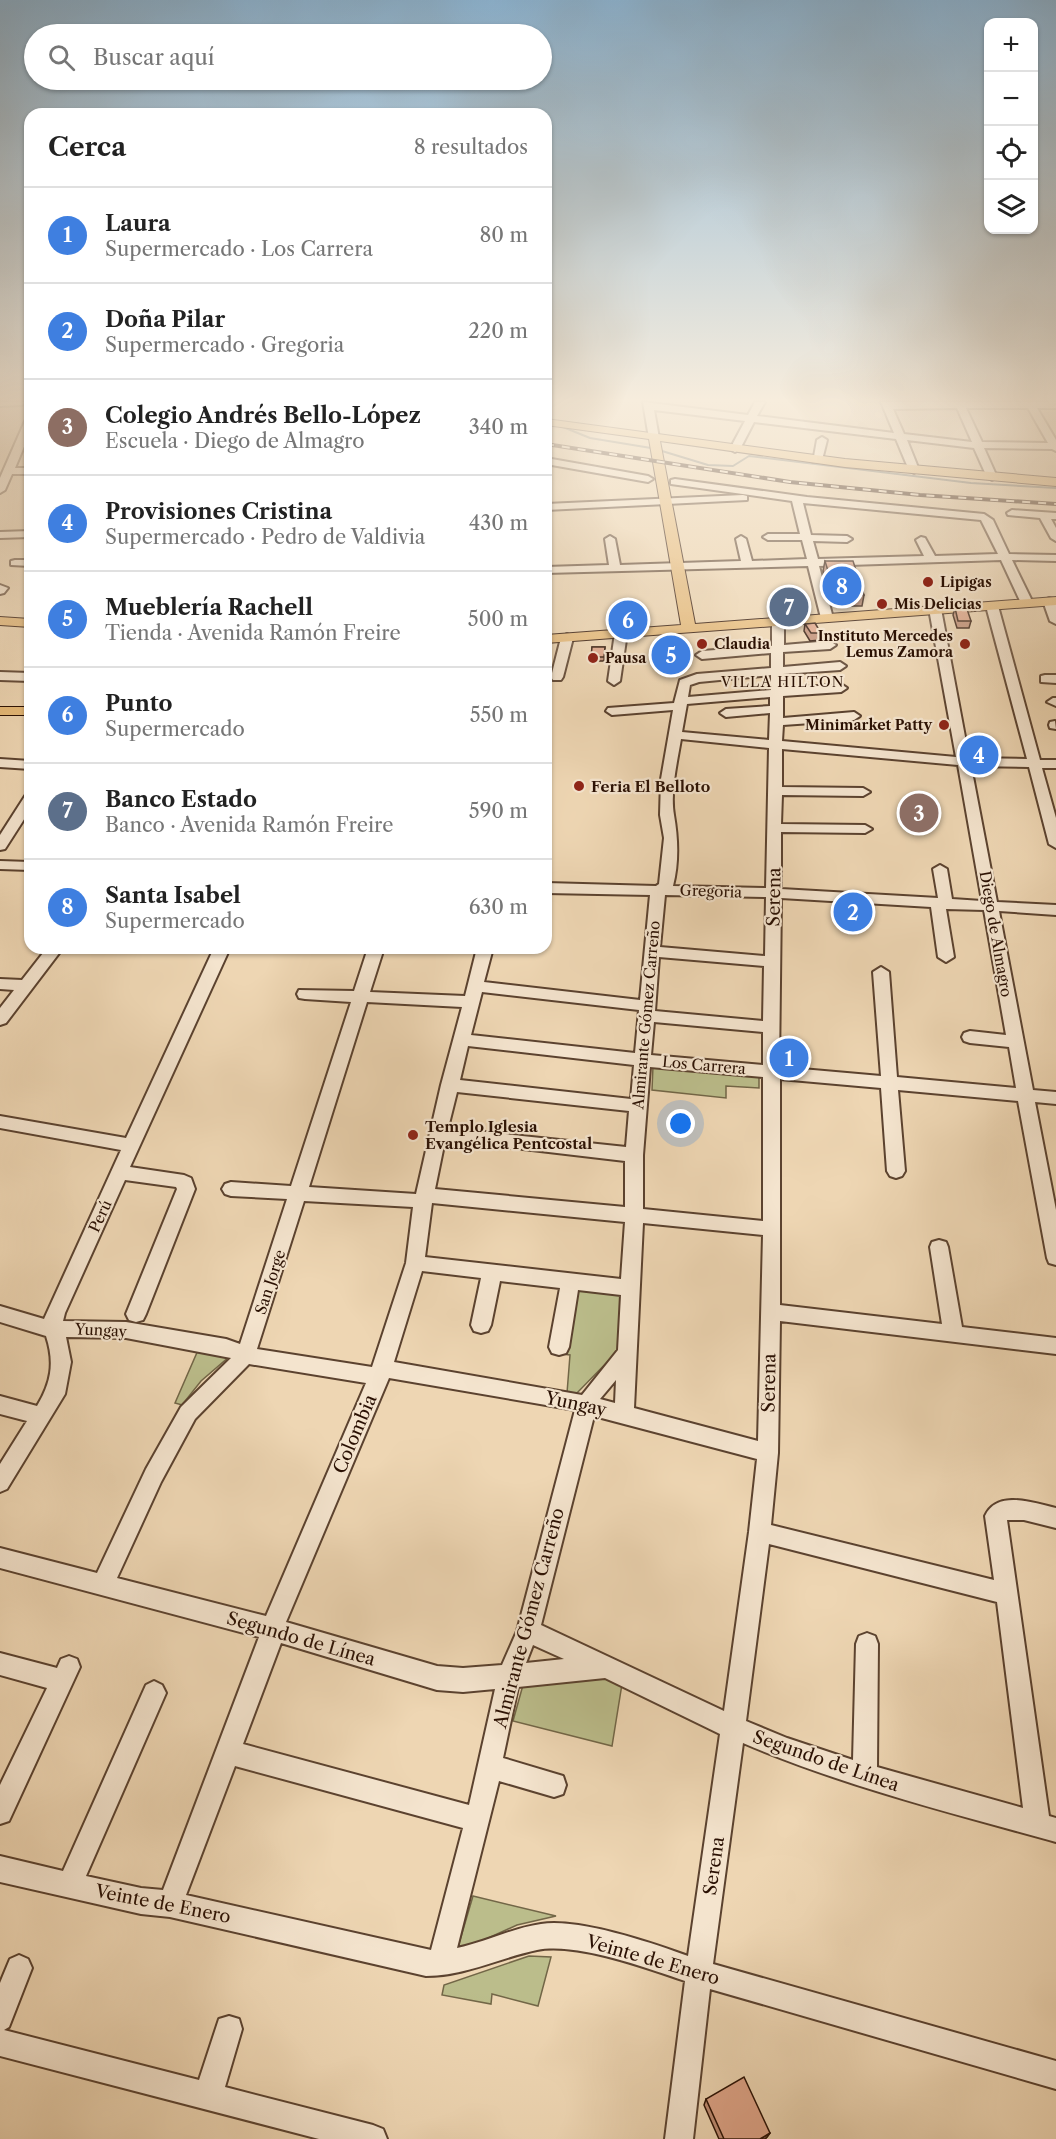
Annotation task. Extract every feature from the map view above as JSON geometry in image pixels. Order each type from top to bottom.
[{"type":"main road","points":[[664,502],[689,628]]},
{"type":"main road","points":[[552,639],[1052,601]]},
{"type":"main road","points":[[0,621],[24,623]]},
{"type":"main road","points":[[0,711],[24,711]]},
{"type":"main road","points":[[0,718],[24,718]]},
{"type":"street","points":[[552,507],[648,502]]},
{"type":"street","points":[[798,502],[827,618]]},
{"type":"street","points":[[818,502],[915,515],[984,517],[988,520],[1027,603]]},
{"type":"street","points":[[1012,513],[1056,516]]},
{"type":"street","points":[[1044,516],[1056,538]]},
{"type":"street","points":[[0,535],[24,534]]},
{"type":"street","points":[[768,537],[847,539]]},
{"type":"street","points":[[610,539],[615,568]]},
{"type":"street","points":[[741,539],[747,564]]},
{"type":"street","points":[[921,540],[931,559]]},
{"type":"street","points":[[552,570],[1006,557],[1056,558]]},
{"type":"street","points":[[15,563],[24,562]]},
{"type":"street","points":[[1052,601],[1056,621]]},
{"type":"street","points":[[992,606],[1056,844]]},
{"type":"street","name":"Diego de Almagro","points":[[935,609],[1055,1254]]},
{"type":"street","name":"Serena","points":[[679,2139],[699,1972],[760,1532],[768,1454],[772,1229],[771,1027],[779,671],[778,622]]},
{"type":"street","points":[[614,681],[621,633]]},
{"type":"street","points":[[557,677],[567,638]]},
{"type":"street","points":[[702,655],[830,645]]},
{"type":"street","points":[[779,671],[840,666]]},
{"type":"street","name":"Almirante Gómez Carreño","points":[[624,1415],[634,1155],[657,897],[667,882],[671,838],[667,815],[668,779],[684,683],[697,678],[779,671]]},
{"type":"street","points":[[0,676],[24,677]]},
{"type":"street","points":[[612,711],[841,688]]},
{"type":"street","points":[[726,713],[854,716]]},
{"type":"street","points":[[675,735],[964,762],[1056,764]]},
{"type":"street","points":[[0,763],[24,765]]},
{"type":"street","points":[[776,791],[863,792]]},
{"type":"street","points":[[0,846],[24,808]]},
{"type":"street","points":[[775,828],[865,829]]},
{"type":"street","points":[[0,865],[24,866]]},
{"type":"street","points":[[940,869],[946,957]]},
{"type":"street","name":"Gregoria","points":[[552,888],[774,893],[1056,910]]},
{"type":"street","points":[[652,951],[772,962]]},
{"type":"street","points":[[0,1019],[51,954]]},
{"type":"street","name":"Perú","points":[[52,1330],[55,1313],[219,954]]},
{"type":"street","name":"San Jorge","points":[[102,1585],[189,1411],[212,1385],[245,1355],[374,954]]},
{"type":"street","name":"Colombia","points":[[170,1904],[269,1646],[272,1629],[380,1373],[415,1263],[424,1198],[438,1133],[483,954]]},
{"type":"street","points":[[881,972],[897,1171]]},
{"type":"street","points":[[0,984],[27,985]]},
{"type":"street","points":[[305,994],[360,996],[472,994],[647,1011],[771,1027]]},
{"type":"street","points":[[970,1037],[1016,1042]]},
{"type":"street","name":"Los Carrera","points":[[461,1040],[643,1060],[1056,1098]]},
{"type":"street","points":[[449,1085],[639,1106]]},
{"type":"street","points":[[0,1122],[132,1146]]},
{"type":"street","points":[[438,1133],[634,1155]]},
{"type":"street","points":[[120,1173],[178,1180],[185,1183],[186,1189],[136,1314]]},
{"type":"street","points":[[231,1189],[424,1198],[772,1229]]},
{"type":"street","points":[[939,1246],[953,1332]]},
{"type":"street","points":[[415,1263],[629,1288]]},
{"type":"street","points":[[482,1325],[492,1273]]},
{"type":"street","points":[[559,1347],[570,1282]]},
{"type":"street","points":[[770,1312],[1056,1346]]},
{"type":"street","name":"Yungay","points":[[0,1314],[52,1330],[77,1328],[126,1330],[226,1347],[245,1355],[586,1405],[768,1454]]},
{"type":"street","points":[[0,1482],[55,1394],[62,1372],[61,1352],[52,1330]]},
{"type":"street","name":"Almirante Gómez Carreño","points":[[440,1964],[478,1820],[509,1676],[528,1631],[586,1405],[592,1394],[626,1354]]},
{"type":"street","points":[[0,1405],[41,1416]]},
{"type":"street","points":[[1047,1828],[1006,1594],[996,1516],[999,1512],[1010,1510],[1056,1518]]},
{"type":"street","points":[[760,1532],[1006,1594]]},
{"type":"street","name":"Segundo de Línea","points":[[0,1558],[272,1629],[437,1678],[463,1680],[606,1666]]},
{"type":"street","name":"Segundo de Línea","points":[[528,1631],[734,1728],[787,1750],[865,1776],[1047,1828]]},
{"type":"street","points":[[865,1776],[867,1644]]},
{"type":"street","points":[[0,1664],[65,1674],[0,1812]]},
{"type":"street","points":[[69,1885],[154,1693]]},
{"type":"street","points":[[227,1752],[478,1820]]},
{"type":"street","points":[[490,1766],[554,1785]]},
{"type":"street","name":"Veinte de Enero","points":[[0,1869],[440,1964],[470,1959],[506,1946],[557,1935],[664,1959],[699,1972],[1056,2075]]},
{"type":"street","points":[[0,2018],[19,1968]]},
{"type":"street","points":[[208,2096],[229,2029]]},
{"type":"street","points":[[0,2042],[374,2139]]},
{"type":"green space","points":[[653,1066],[759,1076],[759,1088],[726,1086],[726,1098],[652,1090]]},
{"type":"green space","points":[[573,1287],[623,1291],[619,1350],[576,1394],[567,1393],[570,1355],[563,1354]]},
{"type":"green space","points":[[199,1348],[230,1356],[201,1381],[182,1405],[175,1403]]},
{"type":"green space","points":[[601,1677],[622,1684],[612,1746],[513,1721],[523,1685]]},
{"type":"green space","points":[[473,1896],[556,1916],[517,1925],[473,1945],[458,1947]]},
{"type":"green space","points":[[529,1956],[551,1957],[538,2006],[492,1994],[491,2004],[442,1995],[444,1985]]},
{"type":"building","points":[[825,561],[853,561],[864,595],[844,595],[834,591]]},
{"type":"building","points":[[794,593],[800,605],[786,606],[780,594]]},
{"type":"building","points":[[955,608],[967,609],[971,621],[958,621]]},
{"type":"building","points":[[815,623],[821,633],[811,633],[805,624]]},
{"type":"building","points":[[665,636],[680,637],[678,653],[663,652]]},
{"type":"building","points":[[592,647],[605,647],[604,657],[591,657]]},
{"type":"building","points":[[744,2077],[770,2133],[760,2139],[724,2139],[706,2099]]},
{"type":"railway","points":[[1023,502],[1056,504]]},
{"type":"place","name":"Lipigas","points":[[928,582]]},
{"type":"place","name":"Santa Isabel","points":[[842,586]]},
{"type":"place","name":"Mis Delicias","points":[[882,604]]},
{"type":"place","name":"Banco Estado","points":[[789,607]]},
{"type":"place","name":"Punto","points":[[628,620]]},
{"type":"place","name":"Claudia","points":[[702,644]]},
{"type":"place","name":"Instituto Mercedes Lemus Zamora","points":[[965,644]]},
{"type":"place","name":"Mueblería Rachell","points":[[671,655]]},
{"type":"place","name":"Pausa","points":[[593,658]]},
{"type":"place","name":"Minimarket Patty","points":[[944,725]]},
{"type":"place","name":"Provisiones Cristina","points":[[979,755]]},
{"type":"place","name":"Feria El Belloto","points":[[579,786]]},
{"type":"place","name":"Colegio Andrés Bello-López","points":[[919,813]]},
{"type":"place","name":"Doña Pilar","points":[[853,912]]},
{"type":"place","name":"Laura","points":[[789,1058]]},
{"type":"place","name":"Templo Iglesia Evangélica Pentcostal","points":[[413,1135]]},
{"type":"district","name":"VILLA HILTON","points":[[783,682]]}]
